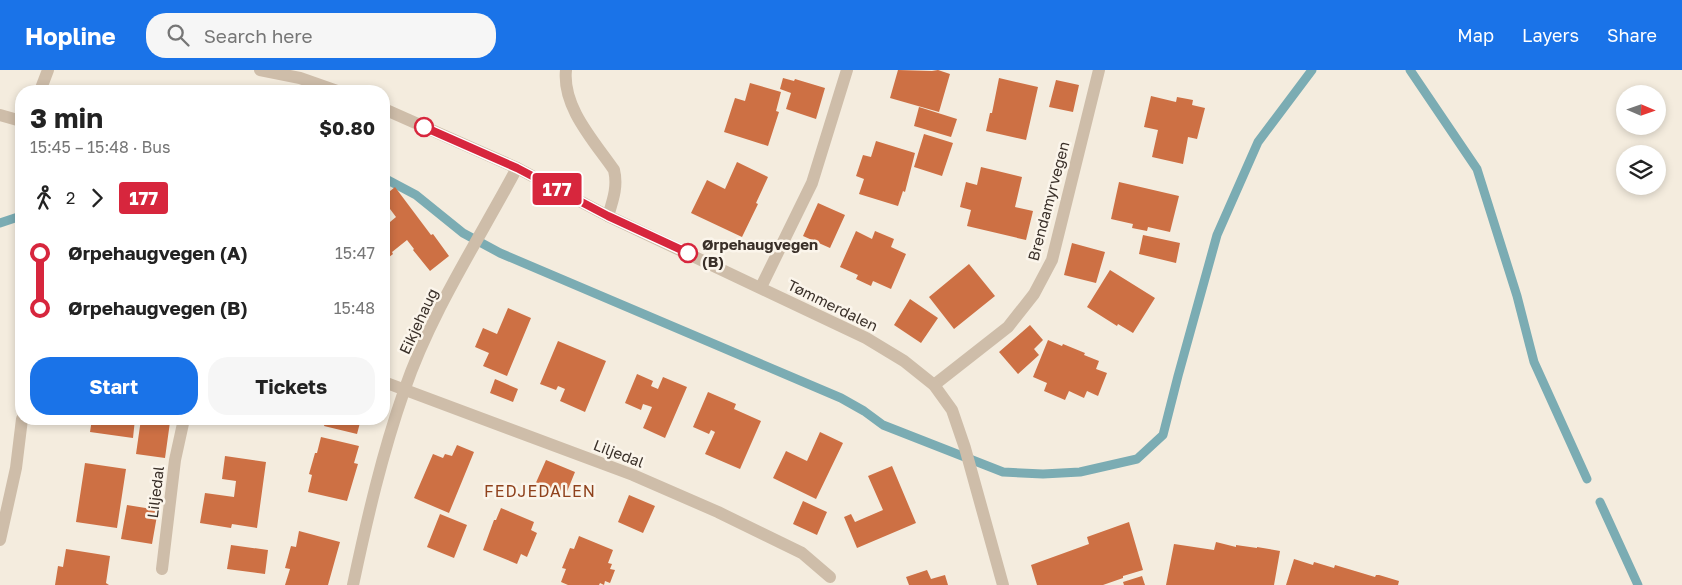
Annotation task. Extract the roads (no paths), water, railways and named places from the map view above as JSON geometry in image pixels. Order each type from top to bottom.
[{"type":"street","points":[[42,85],[48,70]]},
{"type":"street","points":[[260,70],[300,78],[320,85]]},
{"type":"street","points":[[566,70],[565,81],[573,109],[614,170],[616,180],[615,191],[608,216]]},
{"type":"street","points":[[761,287],[812,183],[847,70]]},
{"type":"street","name":"Brendamyrvegen","points":[[934,385],[1008,327],[1034,294],[1052,260],[1098,70]]},
{"type":"street","name":"Tømmerdalen","points":[[390,112],[517,168],[608,216],[866,338],[904,362],[934,385],[952,410],[965,448],[1003,585]]},
{"type":"street","points":[[0,115],[15,119]]},
{"type":"street","name":"Eikjehaug","points":[[352,585],[372,493],[404,390],[439,309],[517,168]]},
{"type":"street","name":"Liljedal","points":[[390,384],[633,475],[733,519],[802,553],[830,578]]},
{"type":"street","points":[[0,540],[1,527],[16,468],[21,425]]},
{"type":"street","name":"Liljedal","points":[[162,569],[175,460],[183,425]]},
{"type":"waterway","points":[[390,181],[416,195],[463,233],[500,253],[841,398],[864,411],[883,425],[1003,472],[1043,474],[1080,472],[1137,459],[1163,435],[1217,235],[1258,142],[1312,70]]},
{"type":"waterway","points":[[1410,70],[1477,169],[1517,296],[1534,362],[1587,479]]},
{"type":"waterway","points":[[0,223],[15,218]]},
{"type":"waterway","points":[[1600,502],[1638,585]]},
{"type":"place","name":"Ørpehaugvegen (B)","points":[[688,253]]},
{"type":"district","name":"FEDJEDALEN","points":[[540,491]]}]
